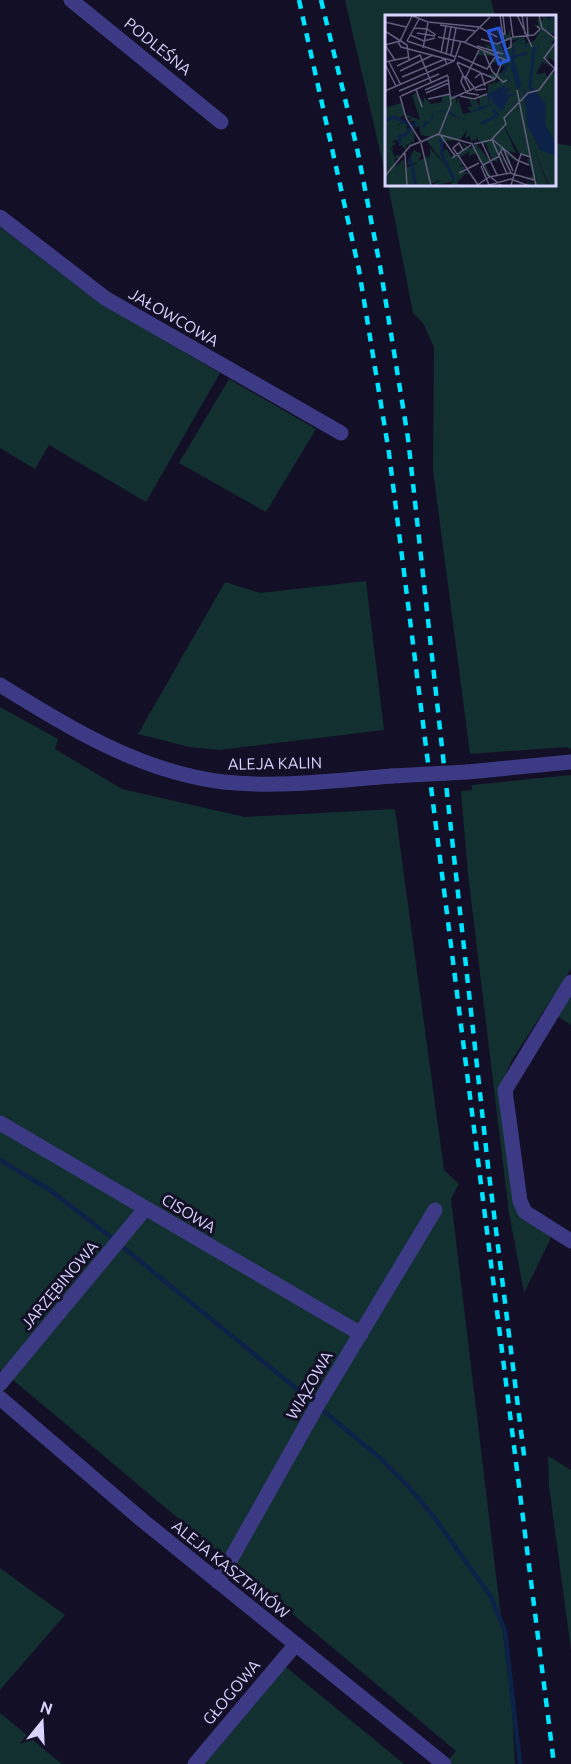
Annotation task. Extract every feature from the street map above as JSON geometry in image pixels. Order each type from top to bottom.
[{"type":"street","name":"PODLEŚNA","points":[[71,0],[222,122]]},
{"type":"street","name":"JAŁOWCOWA","points":[[0,217],[105,298],[341,433]]},
{"type":"street","name":"ALEJA KALIN","points":[[0,685],[110,750],[189,776],[249,784],[467,772],[571,762]]},
{"type":"street","points":[[571,982],[509,1081],[503,1096],[520,1202],[525,1212],[571,1241]]},
{"type":"street","name":"CISOWA","points":[[0,1123],[361,1334]]},
{"type":"street","name":"JARZĘBINOWA","points":[[0,1384],[146,1209]]},
{"type":"street","name":"WIĄZOWA","points":[[218,1581],[435,1210]]},
{"type":"street","name":"ALEJA KASZTANÓW","points":[[0,1398],[142,1520],[444,1764]]},
{"type":"street","name":"GŁOGOWA","points":[[195,1764],[296,1644]]},
{"type":"green space","points":[[345,0],[491,0],[495,15],[385,15],[385,173]]},
{"type":"green space","points":[[556,143],[571,146],[571,749],[567,747],[470,754],[433,470],[434,347],[423,323],[413,313],[388,186],[556,186]]},
{"type":"green space","points":[[0,227],[98,302],[220,373],[146,502],[49,445],[35,469],[0,448]]},
{"type":"green space","points":[[229,379],[316,429],[266,512],[179,463]]},
{"type":"green space","points":[[366,581],[384,730],[219,750],[189,747],[138,734],[225,582],[260,593]]},
{"type":"green space","points":[[0,707],[58,739],[55,749],[122,789],[245,817],[395,809],[444,1170],[459,1184],[451,1199],[512,1709],[515,1764],[445,1764],[456,1751],[0,1369]]},
{"type":"green space","points":[[571,775],[571,969],[512,1060],[503,1080],[515,1198],[550,1233],[550,1240],[524,1293],[509,1213],[468,874],[461,791],[472,790],[472,785]]},
{"type":"green space","points":[[571,991],[571,1025],[556,1015]]},
{"type":"green space","points":[[548,1456],[571,1470],[571,1650],[549,1486]]},
{"type":"green space","points":[[0,1568],[65,1615],[0,1690]]},
{"type":"green space","points":[[286,1667],[404,1764],[205,1764]]},
{"type":"green space","points":[[0,1713],[62,1764],[0,1764]]},
{"type":"waterway","points":[[0,1160],[50,1190],[111,1237]]},
{"type":"waterway","points":[[124,1248],[308,1398]]},
{"type":"waterway","points":[[325,1412],[379,1457],[408,1486],[434,1517],[491,1597],[505,1631],[520,1764]]},
{"type":"railway","points":[[299,0],[359,270],[389,453],[554,1764]]},
{"type":"railway","points":[[321,0],[357,148],[380,266],[408,438],[488,1166],[525,1463]]}]
